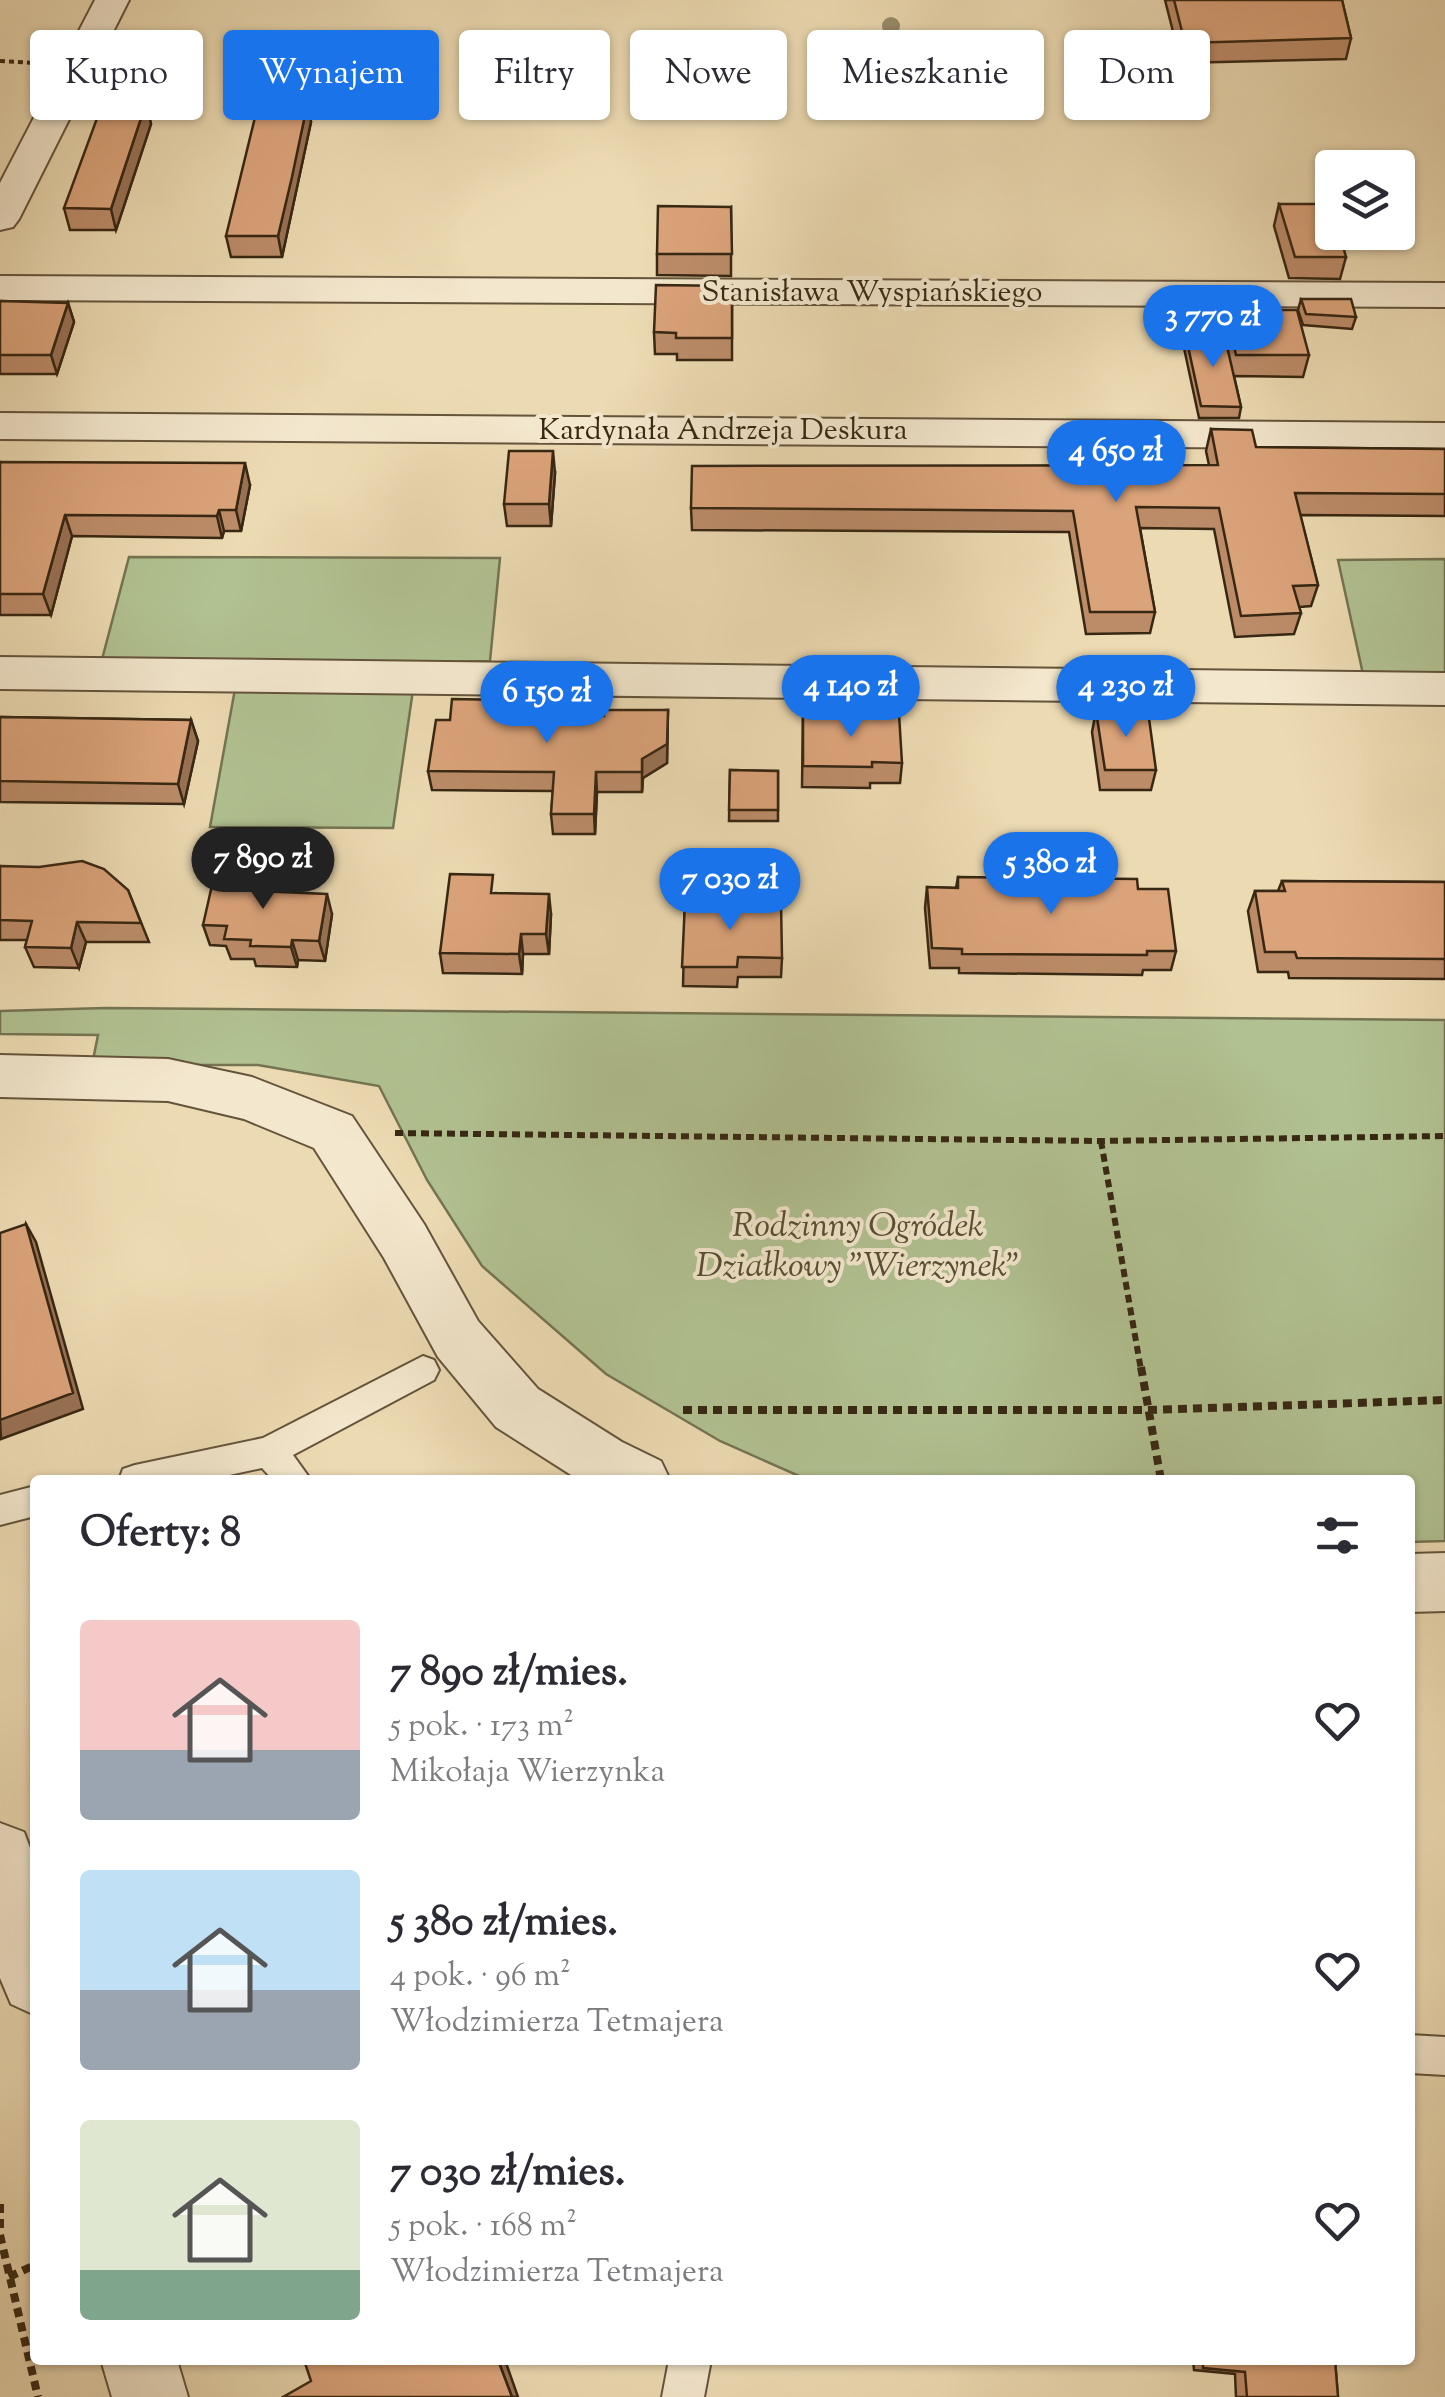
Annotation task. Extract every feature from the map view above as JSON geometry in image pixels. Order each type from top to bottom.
[{"type":"street","points":[[0,219],[112,0]]},
{"type":"street","name":"Stanisława Wyspiańskiego","points":[[0,288],[1445,295]]},
{"type":"street","name":"Kardynała Andrzeja Deskura","points":[[0,426],[1445,436]]},
{"type":"street","points":[[0,673],[1445,689]]},
{"type":"street","points":[[0,1076],[168,1080],[252,1099],[334,1132],[404,1241],[458,1338],[517,1408],[630,1475]]},
{"type":"street","points":[[1415,1583],[1445,1582]]},
{"type":"street","points":[[0,1856],[30,1962]]},
{"type":"street","points":[[140,2365],[150,2397]]},
{"type":"lane","points":[[159,1475],[268,1452],[423,1370]]},
{"type":"lane","points":[[268,1452],[291,1475]]},
{"type":"lane","points":[[0,1510],[30,1502]]},
{"type":"lane","points":[[1415,2054],[1445,2056]]},
{"type":"lane","points":[[683,2397],[689,2365]]},
{"type":"path","points":[[334,1132],[1101,1141],[1445,1136]]},
{"type":"path","points":[[1101,1141],[1161,1475]]},
{"type":"path","points":[[683,1410],[1147,1410],[1445,1400]]},
{"type":"path","points":[[0,2204],[0,2225]]},
{"type":"path","points":[[0,2236],[30,2363]]},
{"type":"path","points":[[10,2277],[30,2267]]},
{"type":"path","points":[[31,2365],[38,2397]]},
{"type":"green space","points":[[129,557],[500,558],[490,661],[100,667]]},
{"type":"green space","points":[[1445,559],[1445,676],[1363,674],[1338,560]]},
{"type":"green space","points":[[235,689],[413,690],[393,828],[210,827]]},
{"type":"green space","name":"Rodzinny Ogródek Działkowy \"Wierzynek\"","points":[[105,1008],[1445,1020],[1445,1541],[1415,1542],[1415,1475],[797,1475],[720,1441],[606,1374],[482,1266],[427,1180],[379,1086],[258,1065],[92,1065],[98,1035],[0,1034],[0,1011]]},
{"type":"building","points":[[1174,0],[1342,0],[1351,38],[1210,42],[1210,30],[1182,30]]},
{"type":"building","points":[[96,120],[140,120],[111,209],[64,208]]},
{"type":"building","points":[[254,120],[304,120],[278,236],[226,236]]},
{"type":"building","points":[[1279,204],[1315,204],[1315,250],[1344,250],[1346,257],[1295,257]]},
{"type":"building","points":[[658,206],[731,207],[732,254],[657,254]]},
{"type":"building","points":[[656,285],[732,286],[732,338],[676,338],[676,333],[654,332]]},
{"type":"building","points":[[1301,299],[1351,299],[1356,317],[1306,314]]},
{"type":"building","points":[[0,301],[68,303],[51,355],[0,355]]},
{"type":"building","points":[[1226,310],[1297,310],[1309,355],[1236,355]]},
{"type":"building","points":[[1223,329],[1241,407],[1201,406],[1186,337]]},
{"type":"building","points":[[1211,429],[1252,430],[1256,447],[1445,449],[1445,494],[1295,493],[1318,585],[1293,586],[1301,613],[1241,616],[1219,508],[1136,507],[1155,612],[1090,612],[1073,511],[691,508],[692,466],[1218,465]]},
{"type":"building","points":[[509,451],[553,451],[549,504],[504,504]]},
{"type":"building","points":[[0,462],[245,463],[236,510],[219,510],[217,516],[65,515],[43,594],[0,594]]},
{"type":"building","points":[[452,699],[513,700],[512,716],[604,716],[604,710],[668,710],[667,744],[642,759],[642,772],[596,772],[594,814],[551,814],[554,772],[428,771],[436,720],[450,720]]},
{"type":"building","points":[[1096,711],[1148,711],[1156,770],[1105,770]]},
{"type":"building","points":[[803,713],[899,714],[902,763],[872,762],[872,767],[803,766]]},
{"type":"building","points":[[0,717],[191,720],[178,784],[0,781]]},
{"type":"building","points":[[730,770],[778,771],[778,810],[729,810]]},
{"type":"building","points":[[82,861],[104,869],[128,890],[141,923],[77,922],[71,948],[25,947],[32,921],[0,920],[0,866],[39,867]]},
{"type":"building","points":[[215,872],[262,873],[259,891],[327,894],[319,941],[292,940],[291,947],[250,946],[251,940],[224,939],[227,926],[203,925]]},
{"type":"building","points":[[450,874],[493,875],[491,893],[549,894],[546,934],[521,934],[519,954],[440,953]]},
{"type":"building","points":[[958,877],[1137,879],[1138,889],[1168,889],[1176,951],[1147,951],[1147,955],[962,954],[962,949],[932,948],[927,887],[958,888]]},
{"type":"building","points":[[1282,881],[1445,882],[1445,959],[1297,958],[1295,952],[1265,952],[1255,891],[1285,891]]},
{"type":"building","points":[[685,902],[781,903],[782,958],[738,957],[737,967],[682,967]]},
{"type":"building","points":[[26,1224],[73,1393],[0,1420],[0,1233]]},
{"type":"building","points":[[306,2365],[500,2365],[512,2397],[283,2397],[311,2381]]},
{"type":"building","points":[[1335,2365],[1338,2397],[1247,2397],[1245,2372],[1203,2368]]}]
